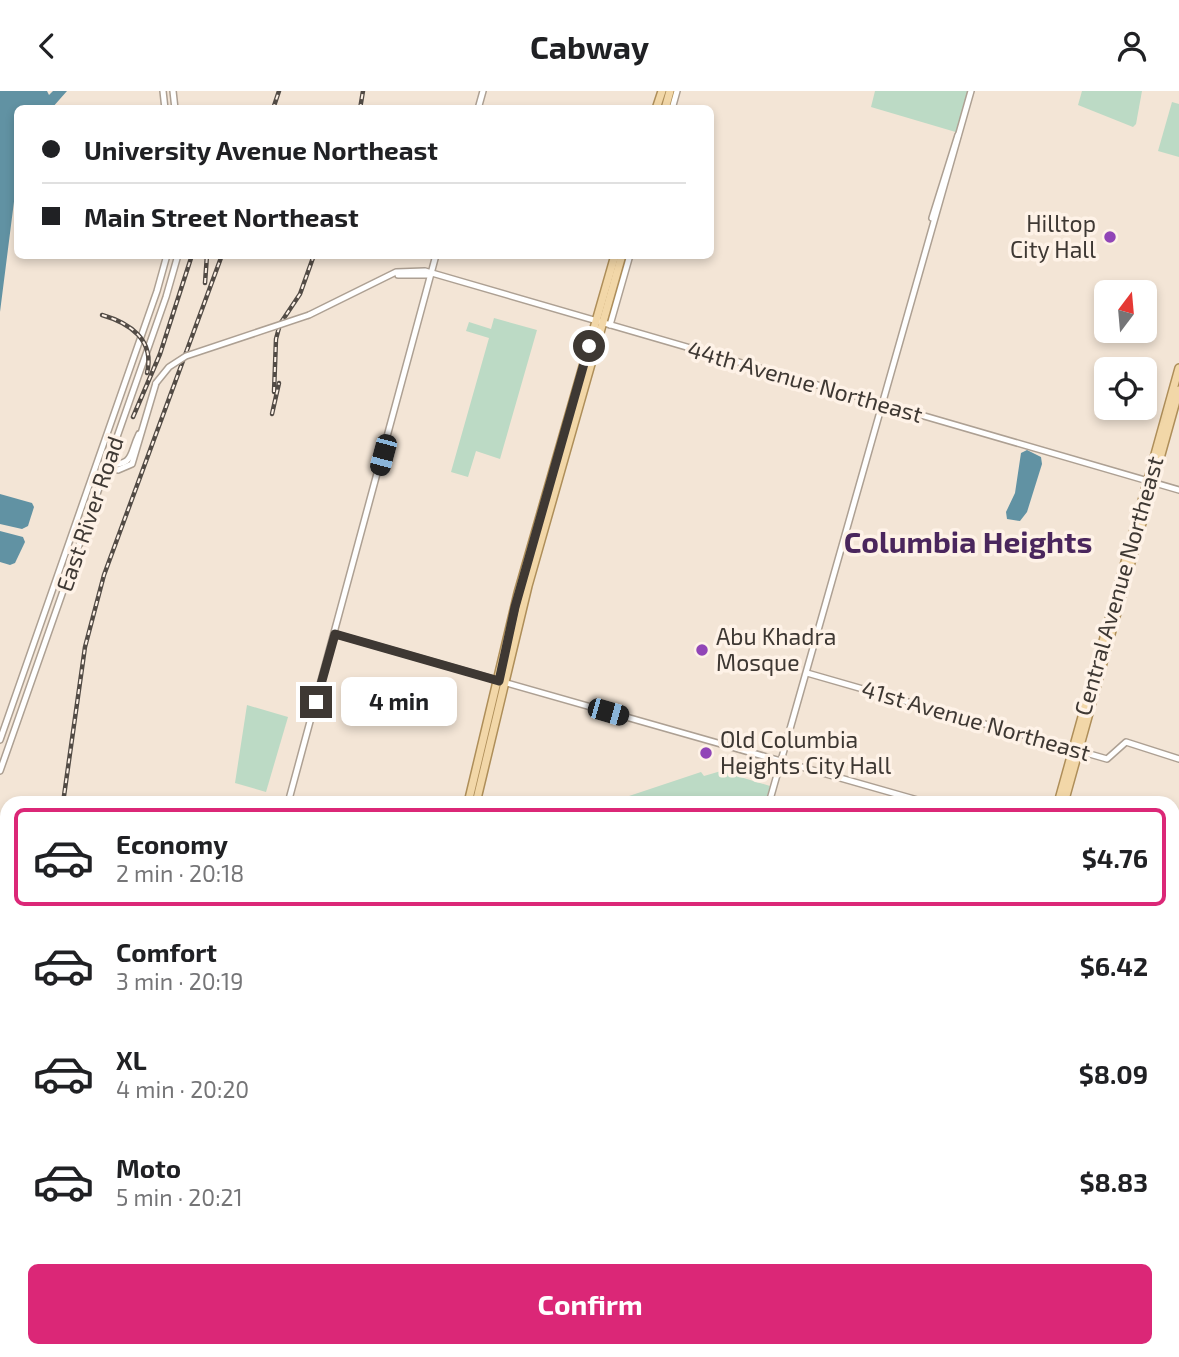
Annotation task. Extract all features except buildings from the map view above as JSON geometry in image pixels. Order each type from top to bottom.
[{"type":"main road","points":[[603,323],[614,259]]},
{"type":"main road","points":[[477,796],[515,607],[621,259]]},
{"type":"main road","name":"Central Avenue Northeast","points":[[1151,482],[1179,368]]},
{"type":"main road","name":"Central Avenue Northeast","points":[[1066,796],[1088,706],[1179,390]]},
{"type":"main road","points":[[470,796],[501,681]]},
{"type":"main road","name":"Central Avenue Northeast","points":[[1060,796],[1076,750]]},
{"type":"street","points":[[771,796],[933,224],[942,180],[971,91]]},
{"type":"street","name":"East River Road","points":[[0,740],[166,259]]},
{"type":"street","name":"East River Road","points":[[0,771],[177,259]]},
{"type":"street","points":[[290,796],[435,259]]},
{"type":"street","points":[[603,323],[628,259]]},
{"type":"street","name":"44th Avenue Northeast","points":[[106,466],[121,470],[132,464],[156,383],[169,367],[186,356],[309,316],[385,278],[430,275],[1179,490]]},
{"type":"street","points":[[97,463],[106,466]]},
{"type":"street","points":[[335,634],[904,796]]},
{"type":"street","name":"41st Avenue Northeast","points":[[807,673],[1107,759],[1126,742],[1179,759]]},
{"type":"green space","points":[[875,91],[971,91],[959,133],[871,107]]},
{"type":"green space","points":[[1082,91],[1142,91],[1136,124],[1133,127],[1078,105]]},
{"type":"green space","points":[[1172,102],[1179,104],[1179,157],[1158,151]]},
{"type":"green space","points":[[494,318],[537,330],[500,459],[476,451],[468,477],[451,472],[489,338],[466,331],[469,322],[491,329]]},
{"type":"green space","points":[[247,705],[288,717],[266,792],[235,783]]},
{"type":"green space","points":[[721,771],[770,786],[767,796],[629,796],[701,772],[704,776]]},
{"type":"water","points":[[0,91],[47,91],[49,95],[53,91],[67,91],[55,105],[14,105],[14,202],[0,312]]},
{"type":"water","points":[[1027,450],[1041,457],[1042,464],[1027,512],[1020,521],[1007,519],[1006,512],[1015,493],[1021,453]]},
{"type":"water","points":[[0,494],[32,503],[34,507],[28,526],[22,529],[0,524]]},
{"type":"water","points":[[0,531],[23,537],[25,542],[15,563],[10,565],[0,562]]},
{"type":"railway","points":[[274,105],[279,91]]},
{"type":"railway","points":[[361,105],[363,91]]},
{"type":"railway","points":[[133,417],[160,354],[191,259]]},
{"type":"railway","points":[[205,283],[207,259]]},
{"type":"railway","points":[[64,796],[85,647],[104,575],[221,259]]},
{"type":"railway","points":[[274,392],[276,339],[280,324],[300,294],[313,259]]},
{"type":"railway","points":[[102,315],[131,328],[144,342],[149,361],[147,373]]},
{"type":"railway","points":[[272,414],[279,383]]},
{"type":"place","name":"Hilltop City Hall","points":[[1110,237]]},
{"type":"place","name":"Abu Khadra Mosque","points":[[702,650]]},
{"type":"place","name":"Old Columbia Heights City Hall","points":[[706,753]]},
{"type":"district","name":"Columbia Heights","points":[[968,543]]},
{"type":"route","points":[[316,702],[335,634],[499,681],[515,607],[589,346]]}]
